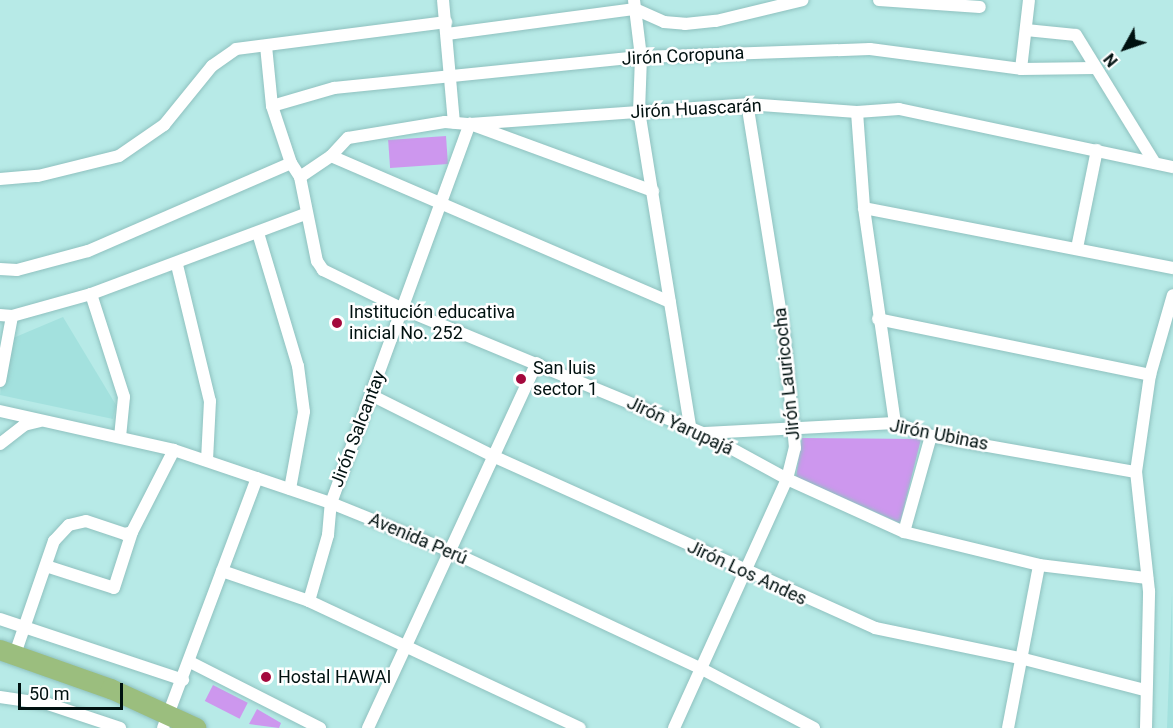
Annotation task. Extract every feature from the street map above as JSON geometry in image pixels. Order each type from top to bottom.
[{"type":"highway","points":[[8,652],[167,721],[196,728]]},
{"type":"street","points":[[443,0],[454,123]]},
{"type":"street","points":[[0,179],[38,176],[119,156],[164,125],[212,66],[236,49],[446,28],[634,5],[664,21],[685,24],[716,21],[803,0]]},
{"type":"street","points":[[879,0],[980,8]]},
{"type":"street","points":[[1021,69],[1029,0]]},
{"type":"street","points":[[634,5],[640,57],[639,111],[690,428]]},
{"type":"street","points":[[1026,30],[1076,35],[1154,162]]},
{"type":"street","name":"Jirón Yarupajá","points":[[266,46],[272,106],[291,163],[300,177],[305,214],[317,261],[323,270],[403,309],[703,433],[787,479],[904,532],[1039,565],[1147,578]]},
{"type":"street","name":"Jirón Coropuna","points":[[272,106],[334,88],[449,74],[640,57],[870,49],[1021,69],[1095,68]]},
{"type":"street","name":"Jirón Huascarán","points":[[300,177],[331,156],[348,138],[454,123],[470,124],[747,104],[857,112],[899,109],[1173,167]]},
{"type":"street","name":"Jirón Lauricocha","points":[[674,728],[743,571],[787,479],[796,430],[747,104]]},
{"type":"street","points":[[857,112],[864,208],[895,423]]},
{"type":"street","points":[[470,124],[653,191]]},
{"type":"street","name":"Jirón Salcantay","points":[[309,602],[328,535],[331,503],[470,124]]},
{"type":"street","points":[[1077,248],[1097,150]]},
{"type":"street","points":[[331,156],[443,201],[670,302]]},
{"type":"street","points":[[0,269],[17,270],[88,251],[291,163]]},
{"type":"street","points":[[864,208],[1173,268]]},
{"type":"street","points":[[0,381],[6,315],[91,294],[177,265],[305,214]]},
{"type":"street","points":[[258,233],[298,366],[304,412],[290,489]]},
{"type":"street","points":[[177,265],[210,401],[207,460]]},
{"type":"street","points":[[91,294],[124,397],[120,437]]},
{"type":"street","points":[[1146,728],[1147,578],[1136,472],[1150,375],[1173,295]]},
{"type":"street","points":[[879,319],[1150,375]]},
{"type":"street","points":[[368,728],[537,363]]},
{"type":"street","name":"Jirón Los Andes","points":[[371,395],[495,457],[743,571],[875,628],[922,640],[1020,657],[1145,690]]},
{"type":"street","name":"Avenida Perú","points":[[0,411],[174,450],[331,503],[450,551],[700,668],[814,728]]},
{"type":"street","points":[[0,444],[24,425],[43,421]]},
{"type":"street","name":"Jirón Ubinas","points":[[703,433],[796,430],[895,423],[931,436],[1136,472]]},
{"type":"street","points":[[904,532],[931,436]]},
{"type":"street","points":[[45,566],[114,588],[132,532],[174,450]]},
{"type":"street","points":[[167,721],[257,478]]},
{"type":"street","points":[[8,652],[25,626],[54,541],[69,525],[86,521],[125,534],[132,532]]},
{"type":"street","points":[[1008,728],[1039,565]]},
{"type":"street","points":[[222,571],[309,602],[580,728]]},
{"type":"street","points":[[0,619],[183,680]]},
{"type":"street","points":[[190,662],[320,728]]},
{"type":"street","points":[[0,697],[48,704],[120,728]]},
{"type":"shaded area","points":[[446,136],[448,164],[390,168],[388,140]]},
{"type":"shaded area","points":[[63,317],[116,405],[113,419],[0,395],[6,341]]},
{"type":"shaded area","points":[[802,438],[921,439],[900,523],[796,477]]},
{"type":"shaded area","points":[[1172,592],[1173,728],[1167,728]]},
{"type":"shaded area","points":[[213,685],[248,703],[240,719],[205,701]]},
{"type":"shaded area","points":[[257,709],[281,723],[279,728],[249,724]]},
{"type":"place","name":"Institución educativa inicial No. 252","points":[[337,323]]},
{"type":"place","name":"San luis sector 1","points":[[521,379]]},
{"type":"place","name":"Hostal HAWAI","points":[[266,677]]}]
